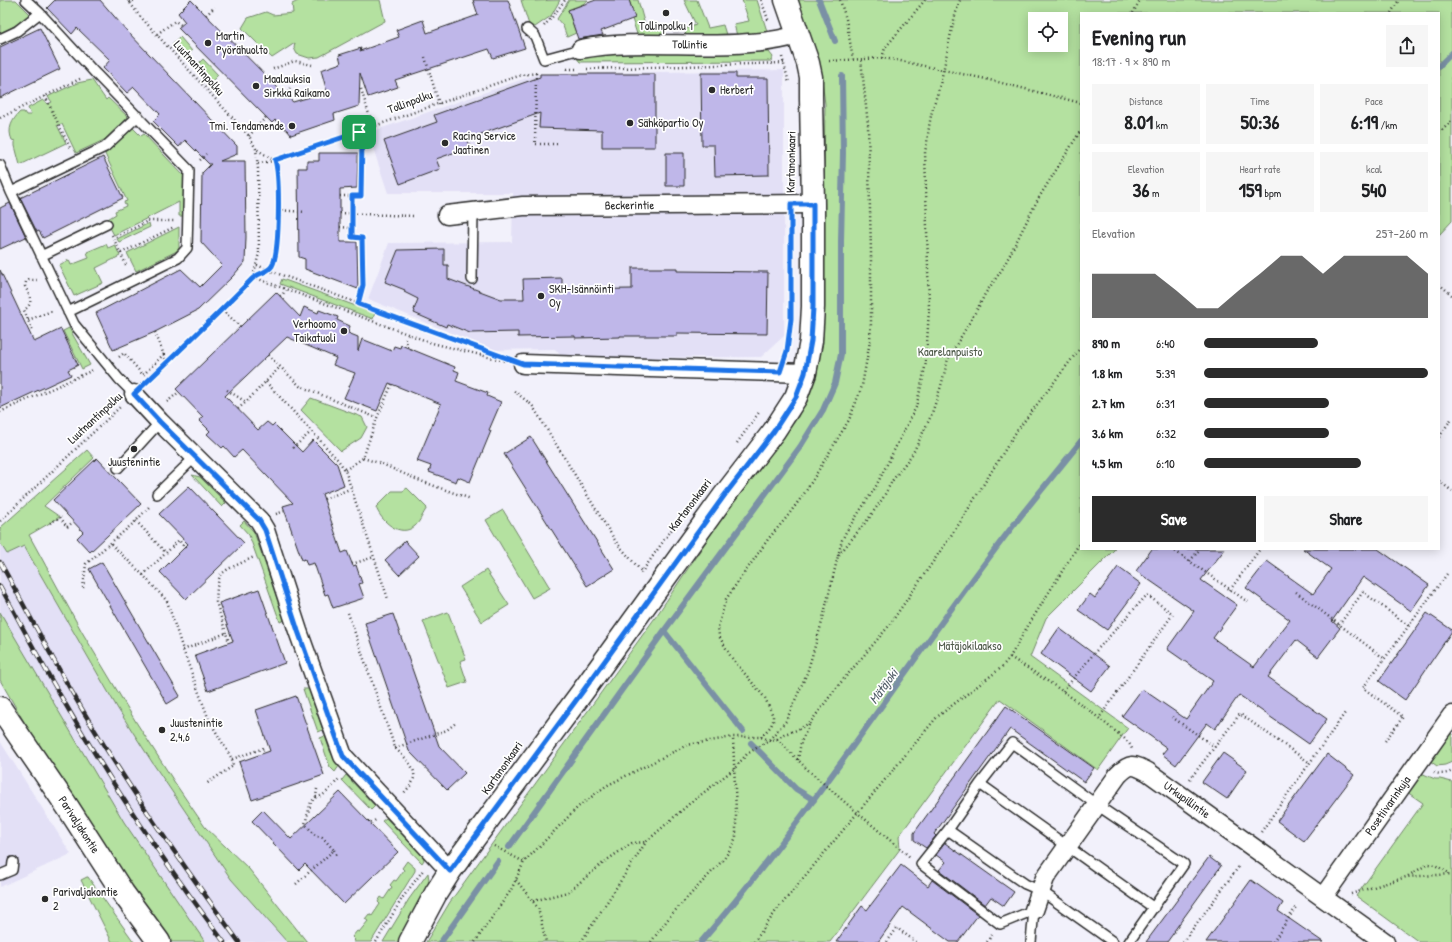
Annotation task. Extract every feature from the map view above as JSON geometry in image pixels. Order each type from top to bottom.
[{"type":"street","name":"Kartanonkaari","points":[[410,942],[436,893],[450,871],[578,698],[719,502],[774,431],[796,397],[805,373],[811,341],[813,307],[811,77],[808,63],[786,0]]},
{"type":"street","name":"Tollintie","points":[[581,49],[607,45],[734,44],[776,41],[797,35]]},
{"type":"street","name":"Beckerintie","points":[[447,216],[523,206],[813,204]]},
{"type":"street","points":[[523,364],[805,373]]},
{"type":"street","points":[[134,394],[160,422],[259,520],[265,530],[298,631],[343,756],[450,871]]},
{"type":"street","name":"Parivaljakontie","points":[[0,708],[67,806],[123,893],[159,942]]},
{"type":"street","name":"Posetiivarinkuja","points":[[1323,897],[1452,714]]},
{"type":"street","points":[[1034,910],[1045,878],[1097,805],[1118,776],[1127,767],[1133,765],[1138,766]]},
{"type":"street","name":"Urkupillintie","points":[[1138,766],[1385,942]]},
{"type":"lane","points":[[26,0],[189,170],[186,248],[178,258],[68,312]]},
{"type":"lane","points":[[0,39],[17,31],[40,13]]},
{"type":"lane","points":[[527,29],[535,36],[544,59],[581,49]]},
{"type":"lane","points":[[11,192],[105,147],[138,116]]},
{"type":"lane","points":[[0,165],[11,192],[74,324],[134,394]]},
{"type":"lane","points":[[472,279],[473,212]]},
{"type":"lane","points":[[41,256],[107,224]]},
{"type":"lane","points":[[118,468],[160,422]]},
{"type":"lane","points":[[157,494],[196,456]]},
{"type":"lane","points":[[1031,942],[1034,910],[1000,924],[921,864],[1012,743],[1097,805],[1184,864],[1129,942]]},
{"type":"lane","points":[[980,784],[1154,908]]},
{"type":"lane","points":[[948,830],[1025,884],[1040,891],[1113,942]]},
{"type":"lane","points":[[0,875],[12,870],[13,862]]},
{"type":"path","points":[[129,1],[136,0]]},
{"type":"path","points":[[535,36],[565,0]]},
{"type":"path","points":[[761,0],[784,63],[790,88]]},
{"type":"path","points":[[840,0],[846,19],[854,59],[882,58],[943,69],[1080,103]]},
{"type":"path","points":[[882,58],[885,48],[925,0]]},
{"type":"path","points":[[581,942],[646,842],[689,804],[734,769],[747,754],[769,740],[786,721],[807,673],[822,622],[842,540],[875,488],[916,407],[926,362],[929,308],[925,151],[933,107],[939,89],[955,14],[960,0]]},
{"type":"path","points":[[1134,12],[1140,0]]},
{"type":"path","name":"Luutnantinpolku","points":[[129,1],[249,136],[256,149],[258,163],[259,253],[253,278]]},
{"type":"path","points":[[1392,12],[1397,1]]},
{"type":"path","points":[[206,15],[215,7]]},
{"type":"path","points":[[157,34],[175,21],[181,25]]},
{"type":"path","points":[[425,57],[439,104]]},
{"type":"path","points":[[761,737],[771,726],[774,716],[765,698],[731,657],[718,636],[718,627],[726,599],[769,538],[806,492],[846,426],[862,386],[870,341],[871,244],[868,125],[861,59]]},
{"type":"path","points":[[273,69],[295,61],[312,65]]},
{"type":"path","name":"Tollintie","points":[[581,69],[784,63]]},
{"type":"path","points":[[567,69],[567,75]]},
{"type":"path","name":"Tollinpolku","points":[[258,163],[275,160],[359,132],[506,80],[542,72]]},
{"type":"path","points":[[536,73],[535,144],[560,144]]},
{"type":"path","points":[[0,118],[78,80],[96,74]]},
{"type":"path","points":[[285,95],[290,88]]},
{"type":"path","points":[[361,89],[373,127]]},
{"type":"path","points":[[45,96],[77,161]]},
{"type":"path","points":[[249,136],[266,117]]},
{"type":"path","points":[[1440,132],[1452,121]]},
{"type":"path","points":[[340,196],[361,196],[362,140],[359,132]]},
{"type":"path","points":[[838,556],[870,518],[892,481],[913,453],[931,416],[948,359],[985,294],[1003,268],[1038,199],[1080,132]]},
{"type":"path","points":[[256,149],[275,160],[277,174],[278,210],[276,250],[273,265],[268,270]]},
{"type":"path","points":[[352,196],[352,237],[362,238],[363,285],[358,304]]},
{"type":"path","points":[[278,210],[305,212]]},
{"type":"path","points":[[340,213],[414,216]]},
{"type":"path","points":[[114,238],[148,221],[188,221]]},
{"type":"path","points":[[121,253],[188,221]]},
{"type":"path","points":[[107,224],[133,279]]},
{"type":"path","points":[[340,227],[352,228]]},
{"type":"path","points":[[257,265],[358,304],[523,364]]},
{"type":"path","name":"Luutnantinpolku","points":[[0,521],[167,363],[253,278],[268,270]]},
{"type":"path","points":[[253,278],[432,343],[523,364]]},
{"type":"path","points":[[32,330],[24,310],[30,304],[31,298],[25,284],[29,280],[35,279],[38,281]]},
{"type":"path","points":[[1440,285],[1452,295]]},
{"type":"path","points":[[280,296],[285,290]]},
{"type":"path","points":[[222,310],[240,327]]},
{"type":"path","points":[[28,320],[38,316]]},
{"type":"path","points":[[155,332],[167,363]]},
{"type":"path","points":[[407,347],[406,338],[408,335]]},
{"type":"path","points":[[798,760],[801,742],[810,723],[837,687],[888,627],[959,524],[1016,432],[1080,348]]},
{"type":"path","points":[[0,412],[107,364],[124,353],[143,374],[164,354]]},
{"type":"path","points":[[268,355],[300,386],[377,418]]},
{"type":"path","points":[[238,409],[280,367]]},
{"type":"path","points":[[266,382],[338,460],[345,470],[350,489],[388,599]]},
{"type":"path","points":[[345,470],[363,458],[377,418],[392,384]]},
{"type":"path","points":[[227,390],[246,402]]},
{"type":"path","points":[[514,391],[532,405],[616,542],[642,572]]},
{"type":"path","points":[[165,404],[179,392]]},
{"type":"path","points":[[733,448],[764,406]]},
{"type":"path","points":[[1440,436],[1452,418]]},
{"type":"path","points":[[293,448],[311,432]]},
{"type":"path","points":[[363,458],[471,499]]},
{"type":"path","points":[[1440,482],[1452,491]]},
{"type":"path","points":[[324,499],[350,489]]},
{"type":"path","points":[[82,588],[86,564],[111,544],[149,507]]},
{"type":"path","points":[[50,523],[60,517],[67,527],[73,522]]},
{"type":"path","name":"Kartanonkaari","points":[[637,578],[681,517]]},
{"type":"path","points":[[136,521],[166,553]]},
{"type":"path","points":[[143,575],[178,540],[185,548]]},
{"type":"path","points":[[754,942],[776,911],[937,717],[1001,668],[1010,657],[1080,543]]},
{"type":"path","points":[[111,544],[167,601],[183,650],[209,720],[232,759],[232,766],[206,784]]},
{"type":"path","points":[[1173,550],[1248,602]]},
{"type":"path","points":[[1190,562],[1199,550]]},
{"type":"path","points":[[1230,590],[1259,550]]},
{"type":"path","points":[[230,642],[216,602],[217,587],[220,575],[228,569],[254,557]]},
{"type":"path","points":[[352,564],[374,557]]},
{"type":"path","points":[[1385,741],[1403,717],[1363,688],[1447,574]]},
{"type":"path","points":[[1296,592],[1385,658]]},
{"type":"path","points":[[1339,625],[1363,592],[1409,626]]},
{"type":"path","points":[[1063,691],[1096,651],[1147,595],[1173,614],[1099,718]]},
{"type":"path","points":[[348,613],[395,748],[411,765],[414,775],[413,782],[391,808]]},
{"type":"path","points":[[183,650],[226,634]]},
{"type":"path","points":[[1010,657],[1063,691],[1099,718],[1131,746],[1138,766]]},
{"type":"path","points":[[1261,832],[1345,712]]},
{"type":"path","points":[[1189,781],[1240,714],[1310,763]]},
{"type":"path","points":[[1172,717],[1215,747]]},
{"type":"path","points":[[395,748],[447,730],[457,722]]},
{"type":"path","points":[[476,942],[511,890],[524,862],[578,807],[606,786],[687,745],[733,737],[761,737],[769,740],[777,740],[784,734],[797,730],[810,723]]},
{"type":"path","points":[[651,942],[671,915],[724,859],[736,836],[733,737]]},
{"type":"path","points":[[777,740],[810,772],[900,849]]},
{"type":"path","points":[[232,759],[264,748],[265,753]]},
{"type":"path","points":[[337,781],[326,793],[320,797],[316,797],[311,802],[305,824],[316,836],[322,838],[334,850],[337,856]]},
{"type":"path","points":[[316,789],[316,797]]},
{"type":"path","points":[[533,901],[568,892],[607,860],[632,843],[646,842]]},
{"type":"path","points":[[489,843],[524,862]]},
{"type":"path","points":[[296,884],[334,850]]},
{"type":"path","points":[[376,942],[403,897],[435,854]]},
{"type":"path","points":[[1323,897],[1348,895],[1406,877],[1428,864],[1434,865],[1452,874]]},
{"type":"path","points":[[1182,942],[1240,865]]},
{"type":"path","points":[[1406,877],[1452,874]]},
{"type":"path","points":[[516,880],[538,908],[546,942]]},
{"type":"path","points":[[1272,942],[1296,907]]},
{"type":"path","points":[[887,942],[897,928],[916,942]]},
{"type":"shaded area","points":[[784,70],[784,336],[761,357],[563,358],[555,349],[494,350],[368,299],[389,243],[512,242],[513,193],[388,193],[368,133],[538,74]]},
{"type":"shaded area","points":[[0,543],[7,554],[23,545],[118,709],[152,762],[231,879],[287,942],[183,942],[0,658]]},
{"type":"shaded area","points":[[0,741],[71,854],[0,887]]},
{"type":"green space","points":[[0,0],[16,0],[32,16],[0,34]]},
{"type":"green space","points":[[300,0],[380,0],[385,21],[319,57],[309,58],[297,54],[294,48],[295,43],[272,58],[242,28],[248,18],[266,12],[273,15],[293,13],[292,4]]},
{"type":"green space","points":[[521,0],[560,0],[551,16],[535,27],[529,25]]},
{"type":"green space","points":[[569,0],[588,0],[583,4],[568,10],[576,33],[567,37],[563,26],[557,19]]},
{"type":"green space","points":[[629,0],[638,0],[646,29],[665,30],[666,39],[639,40],[632,19],[635,18]]},
{"type":"green space","points":[[684,0],[697,0],[708,28],[723,25],[727,38],[686,38],[685,29],[696,25]]},
{"type":"green space","points":[[742,0],[757,0],[767,31],[765,33],[737,36],[734,24],[749,21]]},
{"type":"green space","name":"Kaarelanpuisto","points":[[798,0],[1452,0],[1452,221],[1440,234],[1440,12],[1080,12],[1080,550],[1114,550],[1046,618],[1030,657],[1128,728],[1098,770],[1000,699],[899,836],[900,849],[830,942],[426,942],[450,902],[657,615],[715,528],[798,417],[815,377],[822,322],[825,104],[821,72]]},
{"type":"green space","points":[[180,37],[192,51],[184,58],[172,45]]},
{"type":"green space","points":[[769,52],[773,57],[771,61],[580,62],[575,56],[576,54],[583,53]]},
{"type":"green space","points":[[203,59],[218,75],[209,84],[194,68]]},
{"type":"green space","points":[[92,80],[106,100],[108,98],[128,117],[104,140],[76,153],[62,124],[57,125],[66,143],[20,165],[15,141],[12,140],[10,132],[11,125],[17,115],[20,112],[24,112],[26,115],[31,115],[28,108],[43,100],[48,104],[52,102],[48,97],[49,96],[77,83]]},
{"type":"green space","points":[[133,128],[141,136],[144,134],[184,176],[184,216],[179,216],[179,202],[114,235],[106,220],[116,214],[115,211],[126,206],[124,202],[127,201],[105,154]]},
{"type":"green space","points":[[149,223],[150,227],[119,242],[117,239]]},
{"type":"green space","points":[[179,227],[179,248],[177,251],[136,271],[127,253]]},
{"type":"green space","points":[[106,244],[108,248],[115,245],[120,256],[96,268],[103,283],[74,296],[59,265],[69,260],[71,265],[89,258],[87,252]]},
{"type":"green space","points":[[282,279],[375,313],[373,319],[280,284]]},
{"type":"green space","points":[[69,328],[90,365],[82,369],[63,331]]},
{"type":"green space","points":[[311,398],[362,417],[367,427],[361,438],[341,451],[301,410]]},
{"type":"green space","points":[[87,450],[94,458],[44,506],[60,517],[29,535],[82,632],[136,722],[205,827],[249,869],[307,942],[287,942],[231,879],[118,709],[24,546],[7,554],[0,543],[0,528]]},
{"type":"green space","points":[[192,475],[200,477],[226,503],[222,507]]},
{"type":"green space","points":[[407,488],[427,508],[415,526],[403,530],[397,529],[386,522],[376,507],[392,491],[403,491]]},
{"type":"green space","points":[[503,510],[550,588],[532,598],[486,520]]},
{"type":"green space","points":[[244,521],[254,532],[285,620],[280,622],[249,535],[240,525]]},
{"type":"green space","points":[[486,570],[509,605],[482,622],[460,587]]},
{"type":"green space","points":[[0,612],[124,822],[205,942],[169,942],[78,808],[27,727],[0,680]]},
{"type":"green space","points":[[448,612],[466,659],[460,661],[467,682],[449,688],[423,621]]},
{"type":"green space","points":[[303,689],[309,689],[323,730],[318,732]]},
{"type":"green space","points":[[1452,731],[1452,762],[1437,766],[1430,761]]},
{"type":"green space","points":[[325,736],[330,751],[339,766],[335,772],[330,767],[320,738]]},
{"type":"green space","points":[[1421,773],[1435,779],[1452,782],[1452,942],[1419,942],[1356,896],[1423,803],[1407,792]]},
{"type":"green space","points":[[346,775],[375,806],[371,810],[342,780]]},
{"type":"green space","points":[[386,818],[423,856],[424,860],[422,863],[382,821]]},
{"type":"green space","points":[[407,861],[415,868],[415,871],[371,942],[353,942],[355,940],[352,937],[357,931],[359,932],[368,921],[365,919],[369,914],[372,916],[380,904],[378,902],[381,897],[384,899],[392,887],[390,885],[394,880],[396,881],[404,870],[402,868]]},
{"type":"green space","points":[[428,873],[428,887],[399,942],[383,942],[409,899]]},
{"type":"green space","points":[[87,877],[134,942],[112,942],[81,880]]},
{"type":"building","points":[[55,0],[100,0],[127,31],[237,146],[237,154],[220,161],[245,161],[245,262],[233,276],[198,310],[155,332],[113,350],[96,313],[181,269],[200,287],[222,265],[201,242],[202,173],[211,164],[209,164],[185,140],[179,147],[153,121],[160,114],[134,87],[127,93],[103,68],[110,60],[77,28],[72,34],[47,8]]},
{"type":"building","points":[[191,0],[293,102],[327,92],[321,70],[341,63],[339,55],[361,48],[360,51],[399,37],[396,30],[423,20],[427,33],[478,15],[473,0],[508,0],[525,48],[493,58],[489,49],[395,80],[398,87],[368,97],[360,73],[359,106],[334,114],[335,120],[291,135],[275,120],[272,123],[178,28],[185,22],[178,13]]},
{"type":"building","points":[[596,0],[629,0],[635,18],[601,31],[603,35],[578,39],[568,10]]},
{"type":"building","points":[[40,28],[60,69],[0,98],[0,47]]},
{"type":"building","points":[[701,73],[736,73],[736,78],[768,78],[769,175],[715,176],[714,145],[702,145]]},
{"type":"building","points":[[540,74],[655,74],[655,147],[602,147],[602,130],[539,128],[540,113],[467,139],[470,147],[436,159],[440,169],[400,184],[384,141],[437,122],[434,115],[540,77]]},
{"type":"building","points":[[319,153],[358,153],[357,188],[340,189],[340,242],[357,242],[358,289],[305,269],[305,259],[299,257],[298,168],[307,168],[307,161],[319,161]]},
{"type":"building","points":[[666,153],[684,153],[684,186],[666,186]]},
{"type":"building","points":[[103,157],[123,198],[43,238],[39,231],[37,232],[20,198]]},
{"type":"building","points":[[10,203],[26,237],[0,249],[0,208]]},
{"type":"building","points":[[444,249],[444,265],[448,265],[448,279],[501,299],[524,299],[523,279],[562,278],[562,290],[632,289],[632,268],[677,268],[677,271],[768,272],[767,334],[677,333],[677,336],[575,338],[575,336],[518,337],[518,332],[470,333],[447,324],[446,327],[414,313],[418,299],[404,292],[405,290],[385,282],[398,250]]},
{"type":"building","points":[[0,270],[34,342],[61,329],[78,365],[68,370],[71,375],[0,408]]},
{"type":"building","points":[[276,292],[300,317],[304,307],[318,313],[319,310],[338,317],[337,320],[350,326],[348,333],[358,337],[358,351],[362,339],[392,351],[394,346],[400,348],[401,345],[455,367],[454,370],[459,372],[456,381],[488,393],[487,396],[501,402],[470,482],[458,477],[456,482],[429,472],[431,466],[417,461],[441,404],[389,383],[377,411],[344,398],[355,373],[333,365],[336,358],[287,337],[225,396],[258,430],[267,422],[272,426],[274,424],[302,452],[313,440],[337,464],[344,485],[322,494],[342,553],[347,551],[353,566],[356,565],[362,583],[359,584],[364,598],[333,608],[328,594],[325,595],[314,563],[307,565],[305,559],[302,560],[283,506],[293,503],[242,450],[234,457],[224,446],[222,448],[207,434],[210,431],[199,420],[203,417],[176,389]]},
{"type":"building","points":[[531,437],[614,569],[587,586],[504,454]]},
{"type":"building","points":[[97,458],[141,504],[90,552],[77,538],[83,532],[53,500]]},
{"type":"building","points":[[189,486],[244,543],[186,599],[160,572],[188,544],[159,514]]},
{"type":"building","points":[[405,541],[419,556],[399,575],[385,560]]},
{"type":"building","points":[[1151,550],[1224,550],[1201,580],[1237,605],[1213,638],[1254,667],[1290,620],[1246,588],[1267,561],[1313,594],[1331,569],[1304,550],[1379,550],[1429,585],[1411,611],[1363,577],[1332,621],[1340,628],[1318,657],[1296,640],[1268,677],[1327,719],[1309,744],[1239,695],[1215,729],[1207,723],[1176,765],[1162,754],[1167,748],[1122,716],[1142,689],[1186,719],[1213,681],[1167,649],[1194,611],[1136,571]]},
{"type":"building","points":[[102,562],[180,696],[167,704],[89,569]]},
{"type":"building","points":[[1118,567],[1141,584],[1107,630],[1078,610],[1090,594],[1095,598]]},
{"type":"building","points":[[259,589],[285,663],[208,691],[195,655],[233,641],[219,603]]},
{"type":"building","points":[[1427,613],[1452,631],[1405,700],[1379,681]]},
{"type":"building","points":[[393,614],[439,746],[465,773],[447,790],[409,751],[365,623]]},
{"type":"building","points":[[1059,628],[1110,666],[1091,691],[1041,654]]},
{"type":"building","points":[[296,696],[324,775],[252,800],[239,762],[270,751],[256,710]]},
{"type":"building","points":[[1006,706],[1094,768],[1084,782],[1010,729],[934,834],[936,836],[926,848],[914,840],[914,833]]},
{"type":"building","points":[[1223,753],[1247,770],[1227,799],[1202,782]]},
{"type":"building","points":[[1327,754],[1354,775],[1304,841],[1277,821]]},
{"type":"building","points":[[340,792],[398,852],[344,904],[305,864],[299,870],[252,821],[263,810],[291,839]]},
{"type":"building","points":[[945,843],[1014,892],[1004,906],[991,897],[985,905],[939,870],[946,862],[936,855]]},
{"type":"building","points":[[1209,857],[1221,866],[1167,942],[1146,942]]},
{"type":"building","points":[[901,865],[928,886],[932,880],[978,915],[958,942],[950,942],[903,907],[878,942],[836,942],[862,906],[867,910]]},
{"type":"building","points":[[1251,880],[1283,903],[1278,911],[1323,942],[1206,942]]},
{"type":"waterway","points":[[819,0],[835,41]]},
{"type":"waterway","name":"Mätäjoki","points":[[1440,65],[1452,53]]},
{"type":"waterway","points":[[743,731],[664,631],[800,447],[823,410],[835,383],[841,354],[843,153],[842,76]]},
{"type":"waterway","name":"Mätäjoki","points":[[701,942],[742,893],[819,793],[968,586],[1015,523],[1080,442]]},
{"type":"waterway","points":[[509,847],[664,631]]},
{"type":"waterway","points":[[751,743],[796,789],[814,800]]},
{"type":"waterway","points":[[441,942],[498,861]]},
{"type":"railway","points":[[0,562],[63,676],[131,788],[173,850],[239,942]]},
{"type":"railway","points":[[0,586],[39,658],[100,762],[160,854],[224,942]]},
{"type":"place","name":"Tollinpolku 1","points":[[666,13]]},
{"type":"place","name":"Martin Pyörähuolto","points":[[208,43]]},
{"type":"place","name":"Maalauksia Sirkka Raikamo","points":[[256,86]]},
{"type":"place","name":"Herbert","points":[[712,90]]},
{"type":"place","name":"Sähköpartio Oy","points":[[630,123]]},
{"type":"place","name":"Tmi. Tendamende","points":[[292,126]]},
{"type":"place","name":"Racing Service Jaatinen","points":[[445,143]]},
{"type":"place","name":"SKH-Isännöinti Oy","points":[[541,296]]},
{"type":"place","name":"Verhoomo Taikatuoli","points":[[344,331]]},
{"type":"place","name":"Juustenintie","points":[[134,449]]},
{"type":"place","name":"Juustenintie 2,4,6","points":[[162,730]]},
{"type":"place","name":"Parivaljakontie 2","points":[[45,899]]},
{"type":"route","points":[[359,132],[362,140],[361,196],[352,196],[352,237],[362,238],[363,285],[358,304],[523,364],[780,372],[787,351],[791,319],[791,204],[813,204],[813,307],[811,341],[805,373],[796,397],[774,431],[654,591],[583,691],[450,871],[343,756],[298,631],[265,530],[259,520],[160,422],[134,394],[222,310],[253,278],[268,270],[273,265],[276,250],[278,210],[275,160],[359,132]]},
{"type":"park label","name":"Mätäjokilaakso","points":[[970,646]]}]
